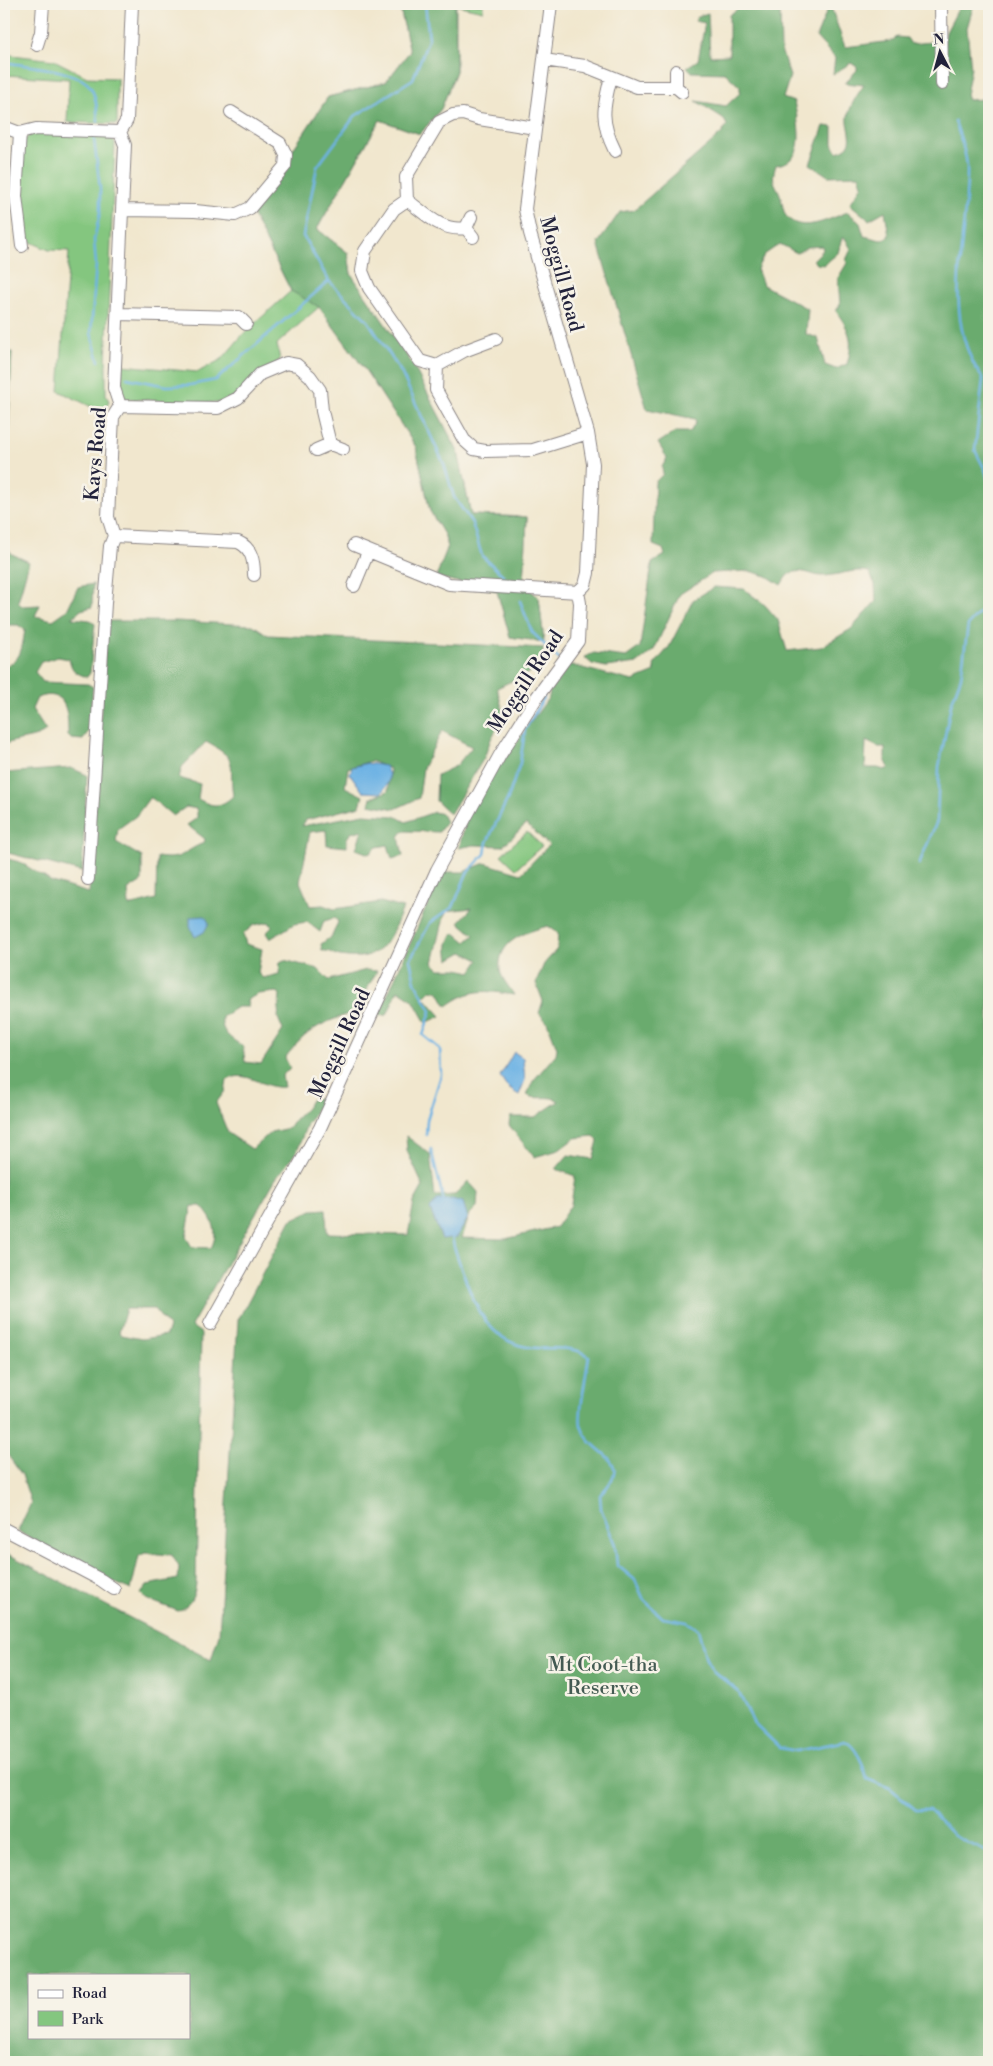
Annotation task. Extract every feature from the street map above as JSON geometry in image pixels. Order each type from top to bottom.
[{"type":"street","points":[[37,45],[41,32],[43,4]]},
{"type":"street","points":[[4,127],[20,134],[36,129],[120,132],[127,120],[132,4]]},
{"type":"street","name":"Moggill Road","points":[[210,1324],[320,1128],[437,870],[500,754],[537,697],[578,641],[580,603],[578,592],[585,585],[588,573],[593,464],[588,433],[530,233],[525,209],[551,4]]},
{"type":"street","points":[[941,4],[942,84]]},
{"type":"street","points":[[544,60],[586,66],[637,87],[679,89],[676,71]]},
{"type":"street","points":[[611,77],[604,106],[603,121],[616,152]]},
{"type":"street","points":[[123,210],[195,211],[235,215],[250,208],[285,166],[286,155],[280,143],[228,111]]},
{"type":"street","points":[[470,227],[453,230],[442,226],[408,200],[406,177],[439,122],[453,115],[463,114],[479,119],[535,128]]},
{"type":"street","name":"Kays Road","points":[[88,879],[105,603],[110,546],[114,536],[108,517],[113,418],[120,406],[114,388],[126,145],[120,132]]},
{"type":"street","points":[[20,134],[16,196],[22,246]]},
{"type":"street","points":[[408,200],[394,209],[365,250],[362,270],[369,288],[420,361],[437,366],[464,351],[497,339]]},
{"type":"street","points":[[118,314],[239,317],[246,324]]},
{"type":"street","points":[[120,406],[218,408],[238,398],[260,374],[274,366],[286,363],[297,365],[310,376],[320,390],[322,411],[330,444]]},
{"type":"street","points":[[437,366],[436,390],[464,440],[474,449],[484,451],[533,450],[588,433]]},
{"type":"street","points":[[316,450],[330,444],[343,449]]},
{"type":"street","points":[[114,536],[238,542],[246,546],[252,556],[254,575]]},
{"type":"street","points":[[354,546],[449,584],[578,592]]},
{"type":"street","points":[[354,586],[368,552]]},
{"type":"street","points":[[4,1529],[93,1575],[114,1589]]},
{"type":"green space","points":[[399,4],[483,4],[483,11],[456,5],[456,71],[441,109],[420,134],[380,120],[317,229],[348,253],[351,274],[413,365],[458,452],[471,515],[527,517],[524,584],[539,598],[544,642],[510,637],[497,591],[436,577],[447,549],[445,536],[430,511],[416,447],[366,371],[319,307],[277,344],[280,360],[236,396],[218,403],[126,399],[121,391],[122,365],[198,372],[222,359],[245,332],[291,291],[251,211],[284,174],[292,151],[328,97],[386,82],[410,51]]},
{"type":"green space","points":[[399,4],[455,4],[456,71],[441,109],[420,134],[380,120],[317,229],[348,253],[351,274],[413,365],[458,452],[471,515],[527,517],[524,584],[539,598],[544,642],[510,637],[497,591],[436,577],[447,549],[445,536],[430,511],[416,447],[366,371],[319,307],[291,291],[251,211],[284,174],[292,151],[328,97],[386,82],[410,51]]},
{"type":"green space","name":"Mt Coot-tha Reserve","points":[[745,4],[779,4],[781,50],[790,76],[783,98],[794,102],[799,132],[798,147],[795,154],[786,162],[776,165],[774,171],[774,182],[781,197],[786,216],[792,222],[808,225],[848,212],[860,223],[864,236],[881,240],[889,236],[885,211],[869,220],[850,204],[862,185],[859,175],[828,176],[810,164],[824,126],[833,127],[833,144],[837,152],[848,146],[850,137],[848,116],[864,85],[845,83],[857,70],[857,67],[851,63],[833,74],[835,58],[816,37],[828,8],[825,4],[834,4],[832,10],[845,47],[892,41],[897,37],[907,38],[911,44],[931,42],[943,47],[946,32],[958,9],[957,4],[974,4],[967,28],[971,68],[966,95],[968,100],[984,99],[989,93],[989,2062],[4,2062],[4,1552],[211,1660],[219,1634],[238,1320],[291,1220],[312,1210],[326,1209],[327,1233],[408,1235],[414,1202],[423,1186],[407,1151],[406,1136],[430,1154],[435,1196],[455,1195],[468,1181],[478,1192],[477,1207],[470,1214],[462,1238],[505,1239],[556,1227],[571,1205],[575,1176],[556,1169],[568,1155],[593,1159],[598,1141],[594,1136],[575,1138],[559,1150],[534,1157],[509,1125],[510,1117],[535,1117],[559,1101],[527,1095],[533,1081],[556,1054],[557,1048],[547,1022],[539,1013],[543,1001],[536,983],[544,964],[557,949],[558,933],[548,926],[530,931],[514,939],[503,952],[500,960],[500,970],[514,995],[494,992],[471,993],[447,1006],[439,992],[431,990],[424,997],[441,1016],[426,1023],[413,1000],[398,990],[387,1015],[378,1016],[442,872],[463,872],[485,863],[521,874],[549,845],[526,824],[503,846],[474,845],[459,848],[467,816],[488,782],[549,697],[551,684],[567,664],[633,681],[655,672],[654,665],[669,647],[693,600],[714,587],[744,589],[765,605],[778,620],[787,651],[821,647],[851,629],[876,601],[875,584],[869,572],[857,571],[822,576],[795,572],[788,575],[781,585],[767,576],[749,571],[713,573],[680,594],[654,650],[638,663],[606,667],[592,664],[584,657],[594,653],[626,657],[640,647],[652,563],[665,555],[663,549],[653,545],[655,482],[663,474],[662,467],[667,458],[658,443],[675,432],[690,432],[696,422],[695,419],[647,409],[598,243],[620,212],[634,210],[722,133],[727,125],[723,118],[696,101],[726,106],[740,93],[740,87],[725,73],[692,72],[687,67],[698,60],[705,23],[695,21],[698,16],[708,13],[710,56],[729,55],[729,15]],"holes":[[[842,238],[845,238],[851,249],[846,260],[847,263],[838,278],[840,305],[836,311],[845,324],[850,348],[847,364],[836,369],[825,365],[818,338],[806,334],[808,309],[763,285],[757,269],[764,255],[780,244],[797,253],[807,247],[822,246],[823,250],[813,260],[817,264],[824,265],[838,253]],[[866,741],[878,747],[885,747],[885,759],[889,768],[884,770],[865,768]],[[472,908],[459,922],[474,935],[466,942],[455,933],[449,942],[449,960],[463,952],[479,960],[471,972],[458,969],[440,969],[433,963],[447,911]]]},
{"type":"green space","points":[[4,54],[54,60],[87,77],[117,78],[117,124],[67,122],[69,79],[4,75]]},
{"type":"green space","points":[[32,132],[108,134],[115,143],[106,364],[106,395],[109,401],[104,413],[59,391],[69,251],[49,250],[26,240],[21,203],[24,141]]},
{"type":"green space","points":[[4,352],[12,352],[4,543]]},
{"type":"green space","points":[[4,543],[12,554],[29,562],[18,602],[22,606],[40,605],[35,616],[53,620],[67,610],[78,587],[93,584],[92,607],[81,610],[72,618],[90,620],[95,624],[90,673],[87,677],[80,674],[73,669],[69,659],[58,657],[41,662],[35,672],[43,682],[88,684],[93,687],[89,730],[83,740],[71,739],[68,735],[64,704],[54,696],[47,696],[37,698],[32,709],[46,731],[37,736],[4,745],[4,666],[10,664],[18,657],[25,630],[18,625],[4,625]]},
{"type":"green space","points":[[107,621],[176,621],[253,625],[268,635],[544,648],[537,669],[497,688],[504,716],[491,739],[484,758],[450,814],[436,801],[437,775],[456,766],[472,747],[442,731],[423,768],[419,798],[395,809],[369,804],[371,798],[388,791],[390,769],[371,761],[348,768],[345,787],[363,796],[360,806],[306,820],[302,826],[364,814],[395,816],[406,822],[434,812],[442,814],[446,822],[439,832],[403,831],[399,837],[403,856],[392,859],[388,845],[377,847],[369,854],[356,849],[362,830],[351,833],[347,838],[347,847],[327,845],[326,830],[310,832],[300,882],[310,906],[323,905],[334,909],[381,902],[403,908],[388,940],[382,947],[375,953],[354,957],[340,956],[322,951],[321,944],[332,936],[338,922],[335,918],[324,921],[320,932],[307,922],[294,924],[270,939],[266,933],[272,927],[269,922],[254,925],[243,934],[246,944],[262,949],[258,973],[263,978],[279,974],[280,962],[284,960],[318,969],[329,980],[366,970],[377,971],[354,1012],[315,1028],[293,1048],[285,1058],[290,1068],[282,1076],[284,1087],[269,1085],[242,1076],[234,1077],[227,1080],[225,1091],[216,1103],[228,1133],[252,1149],[271,1132],[289,1128],[311,1100],[320,1099],[322,1102],[307,1124],[297,1151],[275,1180],[191,1326],[201,1333],[196,1584],[191,1600],[178,1611],[146,1599],[141,1594],[147,1585],[178,1579],[179,1567],[172,1555],[145,1553],[139,1556],[131,1590],[80,1567],[18,1531],[31,1503],[22,1475],[4,1450],[4,858],[20,862],[52,882],[89,893]],"holes":[[[206,742],[217,748],[229,758],[231,763],[233,796],[224,803],[216,805],[208,804],[198,799],[200,784],[179,778],[182,767]],[[150,797],[173,816],[186,807],[197,809],[197,818],[187,825],[205,839],[204,843],[173,858],[157,857],[156,899],[129,906],[128,890],[142,881],[142,857],[116,842],[118,829],[136,816]],[[277,992],[280,994],[278,1018],[283,1030],[261,1064],[245,1062],[243,1046],[227,1035],[222,1022],[222,1017],[237,1007],[248,1007],[247,1000],[258,994]],[[192,1206],[201,1206],[211,1220],[215,1230],[214,1242],[211,1248],[192,1247],[186,1237]],[[126,1309],[154,1309],[169,1327],[166,1335],[142,1339],[121,1335],[119,1332]]]},
{"type":"green space","points":[[71,768],[87,775],[82,872],[4,852],[4,773]]},
{"type":"green space","points":[[527,832],[542,846],[516,869],[501,855]]},
{"type":"water","points":[[367,763],[385,766],[387,770],[389,780],[381,793],[363,792],[350,774],[352,767]]},
{"type":"water","points":[[205,916],[209,923],[204,932],[195,937],[190,927],[190,917]]},
{"type":"water","points":[[514,1052],[523,1058],[525,1080],[519,1095],[508,1088],[500,1076]]},
{"type":"water","points":[[452,1199],[463,1202],[468,1218],[457,1237],[442,1239],[430,1209],[437,1200]]},
{"type":"waterway","points":[[425,4],[429,38],[413,79],[355,116],[317,167],[303,236],[329,281],[368,321],[401,372],[444,464],[454,497],[472,523],[482,556],[504,576]]},
{"type":"waterway","points":[[4,62],[51,69],[76,76],[91,88],[98,122]]},
{"type":"waterway","points":[[955,121],[967,166],[959,275],[959,303],[962,329],[969,355],[983,379],[975,450],[986,472],[989,485]]},
{"type":"waterway","points":[[94,139],[100,188],[100,213],[94,240],[96,264],[91,333],[99,361]]},
{"type":"waterway","points":[[127,378],[167,386],[190,385],[216,380],[329,281]]},
{"type":"waterway","points":[[520,601],[532,632],[559,659]]},
{"type":"waterway","points":[[919,864],[937,821],[939,767],[951,704],[961,677],[968,625],[989,602]]},
{"type":"waterway","points":[[426,1135],[427,1120],[441,1075],[440,1049],[423,1035],[431,1011],[415,982],[410,960],[430,923],[453,907],[467,873],[485,854],[487,842],[508,798],[520,763],[525,730],[544,697]]},
{"type":"waterway","points":[[431,1149],[444,1202]]},
{"type":"waterway","points":[[452,1236],[466,1281],[481,1313],[490,1327],[518,1345],[537,1348],[571,1349],[589,1356],[580,1419],[581,1425],[586,1436],[613,1464],[614,1472],[610,1482],[600,1495],[601,1509],[615,1545],[617,1565],[635,1580],[644,1600],[663,1618],[687,1622],[698,1629],[706,1659],[713,1671],[738,1691],[753,1722],[780,1748],[797,1751],[845,1741],[857,1752],[867,1779],[890,1788],[916,1810],[929,1810],[954,1836],[989,1853]]},
{"type":"waterway","points":[[4,1958],[4,1991]]}]
